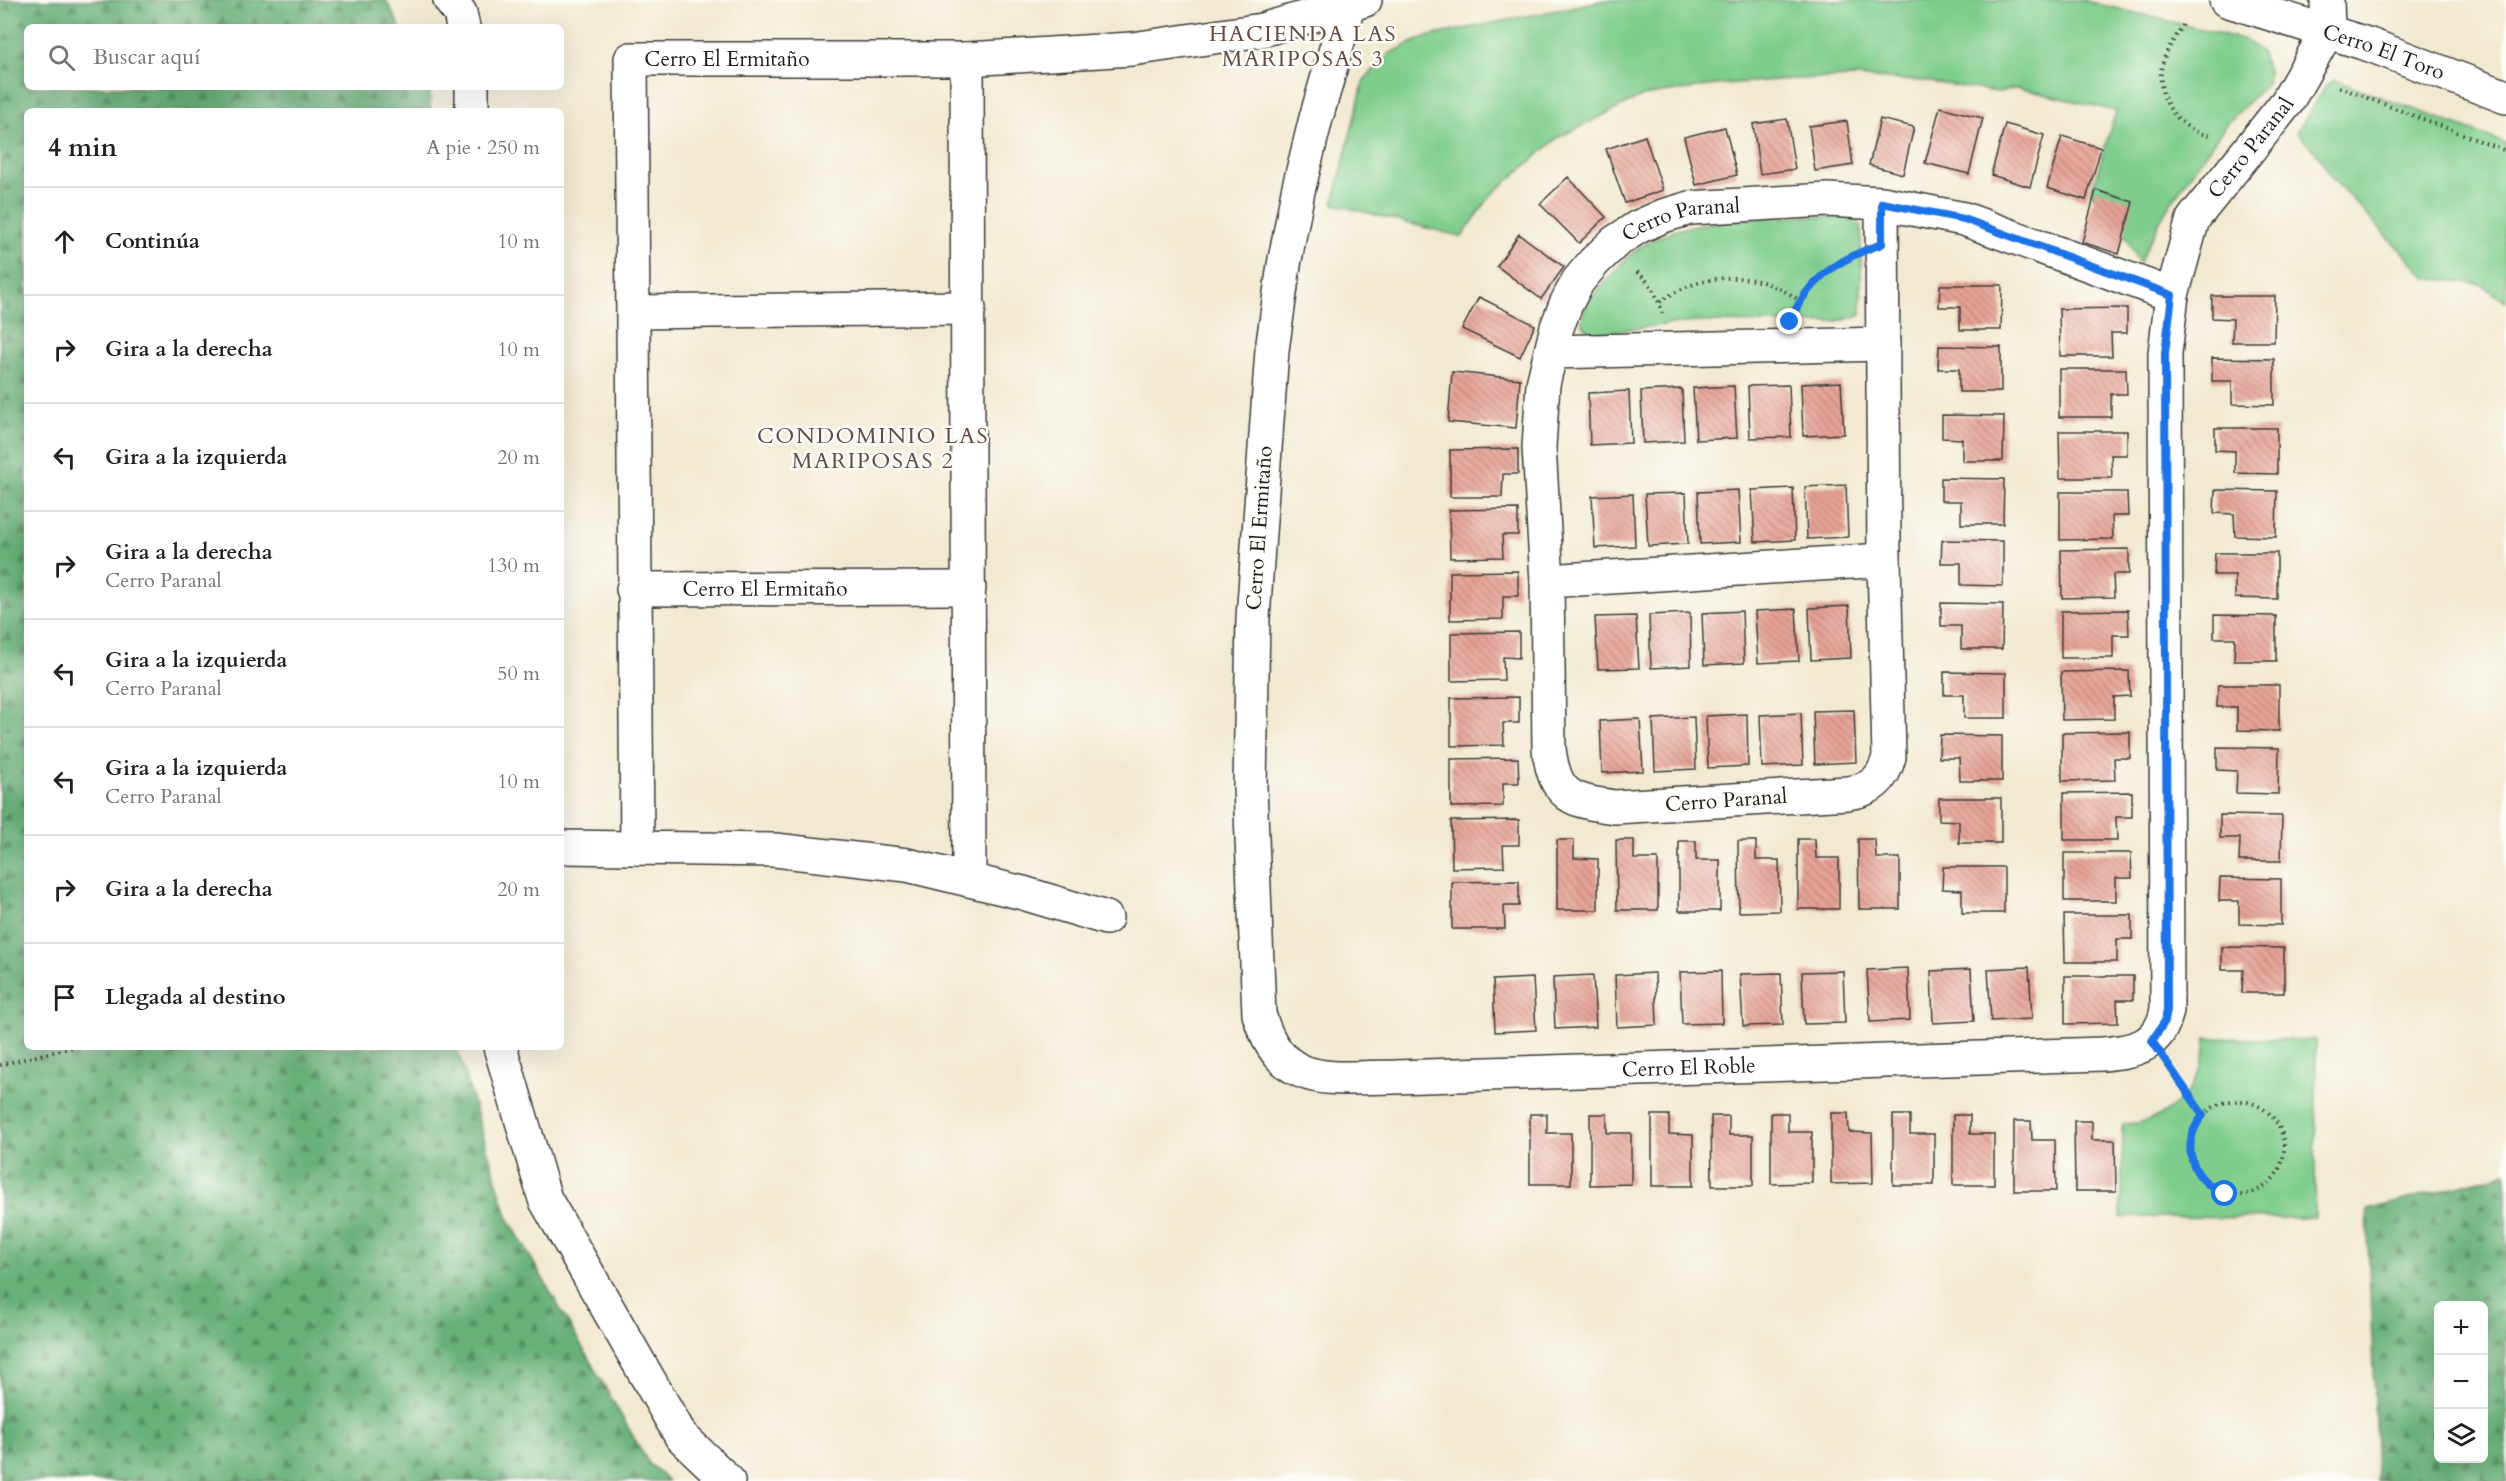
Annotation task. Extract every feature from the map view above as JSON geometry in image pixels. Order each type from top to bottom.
[{"type":"street","points":[[450,0],[460,13],[462,24]]},
{"type":"street","name":"Cerro El Toro","points":[[2226,0],[2327,15],[2506,97]]},
{"type":"street","name":"Cerro El Ermitaño","points":[[636,848],[631,59],[967,59],[1132,49],[1262,30],[1355,1]]},
{"type":"street","name":"Cerro El Ermitaño","points":[[1280,1057],[1270,1044],[1259,1014],[1250,787],[1253,618],[1264,435],[1272,350],[1284,265],[1298,191],[1316,118],[1355,1]]},
{"type":"street","name":"Cerro Paranal","points":[[2152,1041],[2165,1021],[2167,1010],[2165,353],[2172,295],[2193,219],[2287,102],[2327,15]]},
{"type":"street","points":[[967,59],[969,880]]},
{"type":"street","points":[[472,90],[472,108]]},
{"type":"street","name":"Cerro Paranal","points":[[1882,203],[1884,560],[1889,758],[1880,779],[1871,787],[1854,792],[1615,807],[1579,802],[1566,792],[1557,780],[1551,765],[1547,581],[1539,447],[1543,384],[1566,304],[1578,281],[1604,253],[1638,227],[1690,208],[1827,200],[1882,203],[1964,219],[2172,295]]},
{"type":"street","points":[[634,312],[969,308]]},
{"type":"street","points":[[1551,352],[1883,344]]},
{"type":"street","points":[[1547,581],[1884,560]]},
{"type":"street","name":"Cerro El Ermitaño","points":[[633,589],[969,588]]},
{"type":"street","points":[[564,848],[775,850],[907,865],[1023,893],[1106,918]]},
{"type":"street","name":"Cerro El Roble","points":[[1280,1057],[1296,1069],[1315,1077],[1395,1077],[2103,1054],[2138,1049],[2152,1041]]},
{"type":"street","points":[[501,1050],[545,1199],[681,1436],[728,1481]]},
{"type":"path","points":[[2183,25],[2163,62],[2161,78],[2163,95],[2171,111],[2183,124],[2198,132],[2215,136]]},
{"type":"path","points":[[2329,83],[2506,151]]},
{"type":"path","points":[[1785,346],[1790,322],[1800,301],[1816,281],[1837,263],[1882,244]]},
{"type":"path","points":[[1604,253],[1644,278],[1660,302],[1665,350]]},
{"type":"path","points":[[1660,302],[1693,284],[1730,277],[1767,283],[1800,301]]},
{"type":"path","points":[[2152,1041],[2203,1115]]},
{"type":"path","points":[[0,1065],[61,1050]]},
{"type":"path","points":[[2235,1101],[2253,1104],[2268,1113],[2278,1127],[2283,1144],[2282,1162],[2267,1184],[2252,1193],[2234,1195],[2216,1190],[2202,1180],[2193,1165],[2190,1147],[2194,1130],[2203,1115],[2217,1105],[2235,1101]]},
{"type":"green space","points":[[0,0],[386,0],[398,24],[24,24],[24,90],[430,90],[430,108],[24,108],[24,1050],[458,1050],[507,1216],[648,1462],[668,1481],[0,1481]]},
{"type":"green space","points":[[1605,0],[2082,0],[2246,40],[2261,52],[2268,70],[2267,83],[2224,127],[2166,210],[2139,263],[2124,233],[2091,193],[2116,111],[2018,88],[1998,92],[1924,81],[1855,77],[1791,79],[1722,84],[1643,96],[1559,137],[1491,195],[1462,237],[1333,204],[1364,80],[1390,53],[1425,37]]},
{"type":"green space","points":[[2334,80],[2506,143],[2506,301],[2480,284],[2427,278],[2331,177],[2319,156],[2297,132],[2325,87]]},
{"type":"green space","points":[[1800,216],[1855,218],[1861,226],[1861,314],[1849,319],[1810,323],[1692,322],[1604,333],[1590,333],[1582,323],[1586,305],[1625,260],[1646,244],[1666,234],[1710,223]]},
{"type":"green space","points":[[2206,1038],[2316,1040],[2315,1218],[2121,1217],[2123,1124],[2156,1117],[2170,1109],[2182,1098],[2199,1071]]},
{"type":"green space","points":[[2506,1173],[2506,1481],[2377,1481],[2367,1210]]},
{"type":"building","points":[[1940,107],[1983,118],[1969,174],[1925,163]]},
{"type":"building","points":[[1787,119],[1795,169],[1760,174],[1753,124]]},
{"type":"building","points":[[1880,119],[1914,127],[1903,174],[1869,165]]},
{"type":"building","points":[[1847,121],[1853,165],[1815,171],[1809,126]]},
{"type":"building","points":[[2005,124],[2044,135],[2030,187],[1991,175]]},
{"type":"building","points":[[1725,127],[1737,175],[1696,185],[1684,137]]},
{"type":"building","points":[[1645,136],[1663,190],[1625,203],[1606,149]]},
{"type":"building","points":[[2062,136],[2101,148],[2086,200],[2047,188]]},
{"type":"building","points":[[1568,177],[1606,217],[1579,243],[1540,204]]},
{"type":"building","points":[[2096,190],[2133,202],[2119,254],[2082,242]]},
{"type":"building","points":[[1519,234],[1564,267],[1541,299],[1497,266]]},
{"type":"building","points":[[1940,285],[2002,285],[2001,330],[1960,330],[1960,307],[1939,307]]},
{"type":"building","points":[[2212,296],[2275,296],[2274,342],[2232,342],[2233,319],[2212,318]]},
{"type":"building","points":[[1479,297],[1535,325],[1520,357],[1462,329]]},
{"type":"building","points":[[2127,308],[2127,333],[2111,333],[2112,356],[2060,356],[2059,309]]},
{"type":"building","points":[[1939,346],[2001,347],[2001,392],[1959,392],[1959,369],[1938,369]]},
{"type":"building","points":[[2212,358],[2274,359],[2274,405],[2232,404],[2232,381],[2212,381]]},
{"type":"building","points":[[2059,369],[2126,369],[2127,394],[2111,394],[2111,417],[2059,417]]},
{"type":"building","points":[[1452,372],[1520,379],[1516,428],[1448,422]]},
{"type":"building","points":[[1841,382],[1844,434],[1803,436],[1801,384]]},
{"type":"building","points":[[1789,385],[1791,437],[1750,438],[1748,386]]},
{"type":"building","points":[[1734,386],[1737,438],[1696,440],[1693,388]]},
{"type":"building","points":[[1682,389],[1684,441],[1643,443],[1641,391]]},
{"type":"building","points":[[1629,391],[1631,443],[1590,445],[1588,393]]},
{"type":"building","points":[[1942,415],[2004,416],[2003,461],[1962,461],[1962,439],[1942,438]]},
{"type":"building","points":[[2215,428],[2277,428],[2277,474],[2235,473],[2235,451],[2215,450]]},
{"type":"building","points":[[2059,431],[2127,431],[2127,455],[2111,455],[2112,478],[2060,478]]},
{"type":"building","points":[[1518,449],[1518,474],[1503,474],[1502,497],[1450,497],[1450,450]]},
{"type":"building","points":[[1941,478],[2004,479],[2003,524],[1961,524],[1961,501],[1941,501]]},
{"type":"building","points":[[1846,485],[1848,537],[1807,539],[1805,487]]},
{"type":"building","points":[[1793,488],[1795,540],[1755,542],[1752,490]]},
{"type":"building","points":[[1738,490],[1741,542],[1700,544],[1698,492]]},
{"type":"building","points":[[2215,490],[2277,491],[2276,537],[2235,536],[2234,514],[2214,513]]},
{"type":"building","points":[[2060,492],[2127,492],[2128,516],[2112,516],[2113,539],[2060,540]]},
{"type":"building","points":[[1686,493],[1688,544],[1648,546],[1645,494]]},
{"type":"building","points":[[1633,494],[1635,546],[1595,548],[1592,496]]},
{"type":"building","points":[[1518,509],[1518,535],[1502,535],[1503,557],[1450,558],[1449,510]]},
{"type":"building","points":[[1942,540],[2003,541],[2003,586],[1961,585],[1961,563],[1941,563]]},
{"type":"building","points":[[2129,549],[2129,574],[2113,574],[2114,597],[2062,598],[2061,550]]},
{"type":"building","points":[[2215,553],[2277,553],[2277,599],[2235,598],[2235,575],[2214,575]]},
{"type":"building","points":[[1518,571],[1518,596],[1503,596],[1503,619],[1450,620],[1450,572]]},
{"type":"building","points":[[1941,603],[2003,604],[2002,649],[1961,649],[1961,626],[1941,626]]},
{"type":"building","points":[[1849,606],[1851,658],[1811,660],[1809,608]]},
{"type":"building","points":[[1796,609],[1799,661],[1758,663],[1755,611]]},
{"type":"building","points":[[2128,610],[2129,635],[2113,635],[2113,658],[2061,658],[2061,611]]},
{"type":"building","points":[[1742,611],[1744,663],[1704,665],[1702,613]]},
{"type":"building","points":[[1690,613],[1691,666],[1651,668],[1649,615]]},
{"type":"building","points":[[2214,615],[2276,616],[2276,661],[2234,661],[2235,638],[2214,638]]},
{"type":"building","points":[[1636,616],[1639,668],[1598,669],[1595,617]]},
{"type":"building","points":[[1519,632],[1519,658],[1503,657],[1504,680],[1451,681],[1451,633]]},
{"type":"building","points":[[2129,671],[2130,696],[2114,697],[2114,719],[2062,720],[2061,672]]},
{"type":"building","points":[[1944,672],[2006,673],[2006,718],[1964,718],[1964,695],[1944,695]]},
{"type":"building","points":[[2218,685],[2279,685],[2279,731],[2237,730],[2237,707],[2217,707]]},
{"type":"building","points":[[1519,697],[1519,723],[1503,723],[1504,745],[1451,746],[1451,698]]},
{"type":"building","points":[[1854,710],[1856,762],[1815,764],[1813,711]]},
{"type":"building","points":[[1801,713],[1803,765],[1762,767],[1760,715]]},
{"type":"building","points":[[1747,714],[1748,766],[1708,768],[1706,716]]},
{"type":"building","points":[[1694,717],[1696,769],[1655,771],[1653,719]]},
{"type":"building","points":[[1640,719],[1643,771],[1602,773],[1600,721]]},
{"type":"building","points":[[2130,732],[2130,758],[2114,758],[2115,780],[2062,781],[2062,733]]},
{"type":"building","points":[[1940,735],[2002,736],[2002,781],[1960,781],[1959,758],[1939,758]]},
{"type":"building","points":[[2217,747],[2279,748],[2278,794],[2236,793],[2237,771],[2217,770]]},
{"type":"building","points":[[1518,758],[1519,783],[1503,783],[1503,806],[1451,807],[1451,759]]},
{"type":"building","points":[[2132,792],[2132,817],[2116,817],[2117,840],[2064,840],[2064,793]]},
{"type":"building","points":[[1939,798],[2001,798],[2001,843],[1959,843],[1959,821],[1939,820]]},
{"type":"building","points":[[2220,815],[2282,816],[2281,861],[2239,861],[2240,838],[2220,838]]},
{"type":"building","points":[[1519,820],[1519,845],[1503,845],[1504,867],[1452,868],[1451,821]]},
{"type":"building","points":[[1798,839],[1815,839],[1816,858],[1839,858],[1839,909],[1798,909]]},
{"type":"building","points":[[1858,839],[1875,839],[1876,858],[1900,858],[1900,909],[1859,909]]},
{"type":"building","points":[[1557,840],[1574,840],[1574,858],[1598,859],[1598,910],[1557,910]]},
{"type":"building","points":[[1616,840],[1634,840],[1634,859],[1658,859],[1658,910],[1617,910]]},
{"type":"building","points":[[1679,841],[1696,841],[1696,860],[1720,860],[1720,911],[1679,911]]},
{"type":"building","points":[[1738,841],[1756,841],[1756,860],[1779,860],[1780,911],[1739,912]]},
{"type":"building","points":[[2064,853],[2131,853],[2132,878],[2116,878],[2116,901],[2064,901]]},
{"type":"building","points":[[1943,867],[2004,867],[2004,913],[1962,913],[1962,890],[1942,889]]},
{"type":"building","points":[[2220,878],[2281,879],[2281,925],[2239,924],[2239,901],[2219,901]]},
{"type":"building","points":[[1519,881],[1519,906],[1504,906],[1505,929],[1452,929],[1452,882]]},
{"type":"building","points":[[2064,915],[2132,915],[2132,939],[2117,939],[2117,962],[2065,962]]},
{"type":"building","points":[[2222,947],[2284,948],[2284,993],[2242,993],[2243,970],[2222,970]]},
{"type":"building","points":[[2029,967],[2032,1019],[1991,1021],[1988,969]]},
{"type":"building","points":[[1908,968],[1910,1020],[1870,1022],[1867,970]]},
{"type":"building","points":[[1971,969],[1974,1021],[1933,1023],[1931,971]]},
{"type":"building","points":[[1721,971],[1722,1023],[1682,1024],[1680,972]]},
{"type":"building","points":[[1843,971],[1845,1023],[1804,1024],[1802,972]]},
{"type":"building","points":[[1655,973],[1657,1025],[1617,1027],[1615,975]]},
{"type":"building","points":[[1781,973],[1783,1025],[1743,1026],[1740,974]]},
{"type":"building","points":[[1593,975],[1596,1027],[1555,1029],[1553,977]]},
{"type":"building","points":[[2065,976],[2133,976],[2133,1000],[2117,1000],[2118,1023],[2065,1024]]},
{"type":"building","points":[[1533,978],[1536,1030],[1495,1032],[1493,980]]},
{"type":"building","points":[[1771,1113],[1788,1113],[1788,1132],[1812,1132],[1812,1183],[1771,1184]]},
{"type":"building","points":[[1831,1113],[1848,1113],[1849,1132],[1872,1133],[1873,1183],[1831,1184]]},
{"type":"building","points":[[1530,1114],[1547,1114],[1547,1133],[1571,1133],[1571,1184],[1530,1184]]},
{"type":"building","points":[[1590,1114],[1607,1114],[1607,1133],[1631,1133],[1631,1184],[1590,1185]]},
{"type":"building","points":[[1652,1115],[1669,1115],[1669,1134],[1693,1135],[1693,1186],[1652,1186]]},
{"type":"building","points":[[1893,1115],[1910,1115],[1910,1134],[1934,1134],[1934,1185],[1893,1185]]},
{"type":"building","points":[[1953,1115],[1970,1115],[1970,1134],[1994,1134],[1994,1185],[1953,1185]]},
{"type":"building","points":[[1711,1116],[1729,1116],[1729,1135],[1753,1135],[1753,1186],[1712,1186]]},
{"type":"building","points":[[2014,1121],[2031,1121],[2032,1140],[2055,1140],[2056,1191],[2014,1191]]},
{"type":"building","points":[[2074,1121],[2092,1121],[2092,1140],[2115,1140],[2116,1191],[2075,1191]]},
{"type":"district","name":"HACIENDA LAS MARIPOSAS 3","points":[[1303,46]]},
{"type":"district","name":"CONDOMINIO LAS MARIPOSAS 2","points":[[873,448]]},
{"type":"route","points":[[1790,322],[1803,297],[1826,272],[1849,256],[1882,244],[1882,203],[1923,209],[1964,219],[2172,295],[2165,353],[2167,1010],[2165,1021],[2152,1041],[2203,1115],[2191,1138],[2190,1156],[2193,1165],[2202,1180],[2225,1194]]}]
